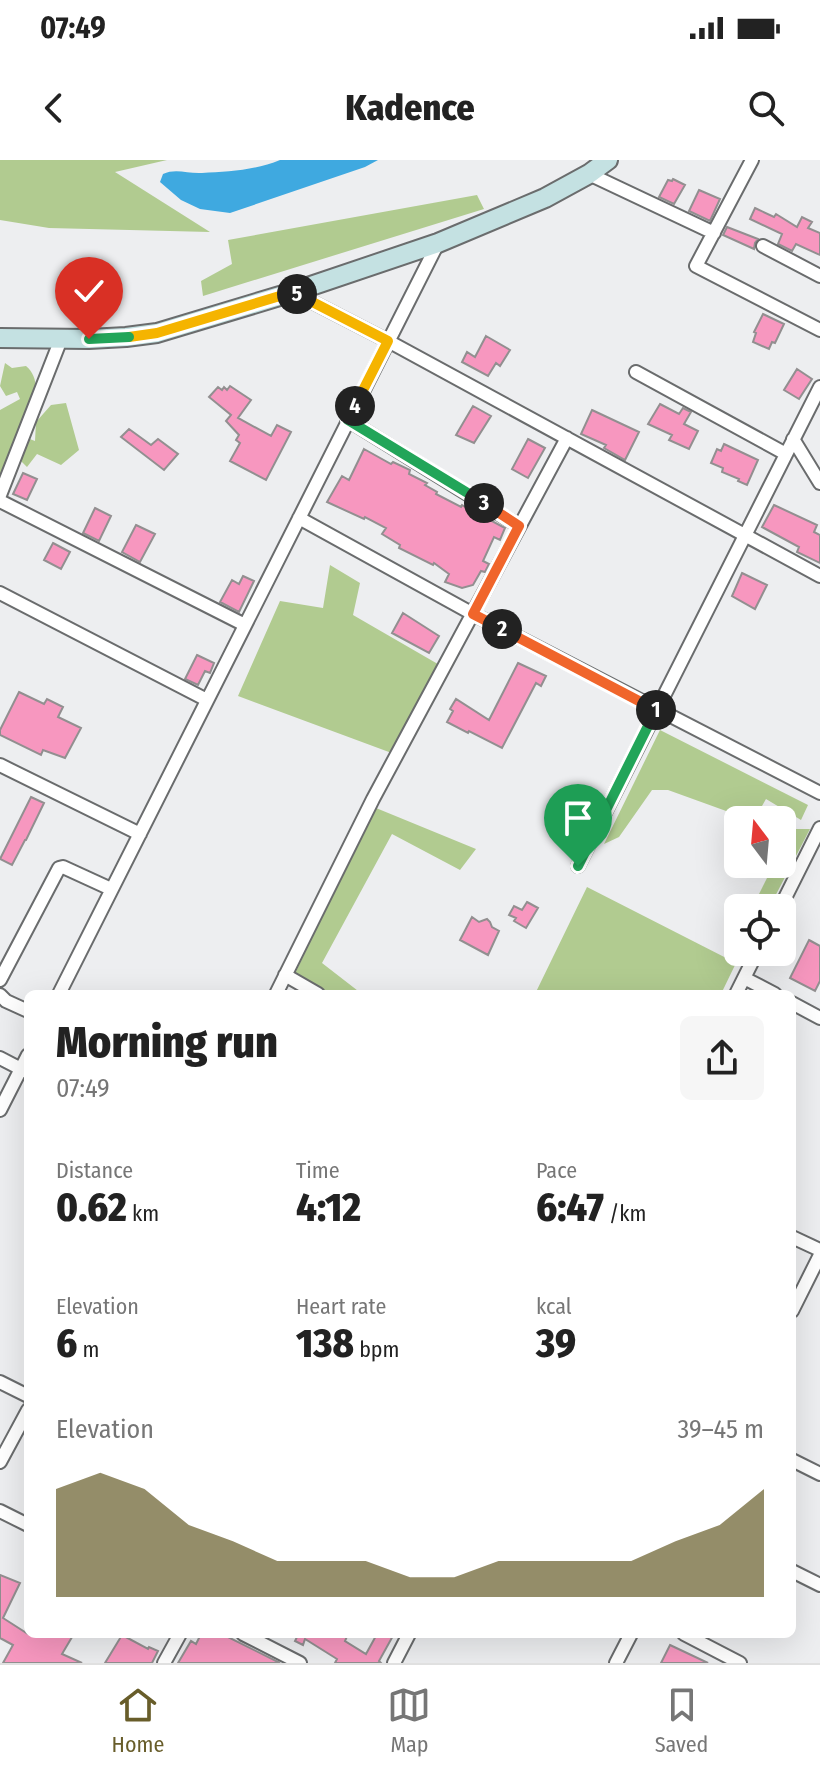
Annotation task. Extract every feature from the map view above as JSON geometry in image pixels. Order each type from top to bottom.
[{"type":"main road","points":[[0,338],[126,337],[157,333],[293,292],[438,243],[545,198],[608,160]]},
{"type":"street","points":[[752,160],[696,266],[820,330]]},
{"type":"street","points":[[589,174],[714,233]]},
{"type":"street","points":[[61,990],[438,243]]},
{"type":"street","points":[[763,246],[820,276]]},
{"type":"street","points":[[293,292],[820,576]]},
{"type":"street","points":[[0,495],[61,339]]},
{"type":"street","points":[[636,372],[786,454]]},
{"type":"street","points":[[578,866],[820,387]]},
{"type":"street","points":[[348,420],[519,526]]},
{"type":"street","points":[[278,990],[373,799],[567,438]]},
{"type":"street","points":[[793,439],[820,483]]},
{"type":"street","points":[[0,501],[245,625]]},
{"type":"street","points":[[299,518],[473,614],[820,793]]},
{"type":"street","points":[[0,593],[207,700]]},
{"type":"street","points":[[0,765],[140,834]]},
{"type":"street","points":[[787,894],[820,828]]},
{"type":"street","points":[[0,980],[59,868],[63,867],[111,889]]},
{"type":"street","points":[[738,990],[750,966]]},
{"type":"street","points":[[285,975],[311,990]]},
{"type":"street","points":[[744,978],[767,990]]},
{"type":"street","points":[[0,995],[24,1009]]},
{"type":"street","points":[[796,1005],[820,1018]]},
{"type":"street","points":[[0,1058],[24,1071],[0,1110]]},
{"type":"street","points":[[796,1239],[820,1253],[796,1303]]},
{"type":"street","points":[[0,1382],[24,1394]]},
{"type":"street","points":[[0,1462],[24,1417]]},
{"type":"street","points":[[796,1462],[820,1474]]},
{"type":"street","points":[[0,1511],[24,1523]]},
{"type":"street","points":[[796,1573],[820,1585]]},
{"type":"street","points":[[164,1663],[178,1638]]},
{"type":"street","points":[[248,1638],[276,1658],[300,1663]]},
{"type":"street","points":[[394,1663],[407,1638]]},
{"type":"street","points":[[616,1663],[629,1638]]},
{"type":"street","points":[[692,1638],[740,1663]]},
{"type":"green space","points":[[0,160],[167,160],[115,172],[210,232],[49,228],[0,220]]},
{"type":"green space","points":[[477,195],[484,209],[203,296],[201,281],[232,264],[228,240]]},
{"type":"green space","points":[[5,363],[12,368],[26,366],[35,382],[34,400],[19,435],[35,441],[36,422],[51,405],[66,403],[79,450],[61,465],[37,454],[27,467],[17,457],[0,474],[0,410],[20,399],[17,392],[6,396],[0,386]]},
{"type":"green space","points":[[330,565],[360,583],[353,615],[443,667],[397,755],[238,696],[280,601],[323,608]]},
{"type":"green space","points":[[660,730],[808,805],[801,820],[796,817],[796,806],[778,806],[766,799],[762,806],[724,806],[724,810],[668,790],[652,790],[619,837],[604,844]]},
{"type":"green space","points":[[376,808],[476,849],[460,870],[392,834],[322,963],[357,990],[323,990],[295,973]]},
{"type":"green space","points":[[796,829],[810,829],[796,856]]},
{"type":"green space","points":[[767,878],[785,878],[776,894],[759,894]]},
{"type":"green space","points":[[587,887],[724,957],[724,966],[735,966],[723,990],[537,990]]},
{"type":"water","points":[[280,160],[378,160],[230,213],[200,209],[181,200],[160,182],[163,174],[168,172],[232,171]]},
{"type":"building","points":[[668,180],[685,185],[674,204],[659,197]]},
{"type":"building","points":[[699,190],[720,199],[710,221],[689,211]]},
{"type":"building","points":[[755,208],[774,217],[776,214],[797,227],[802,217],[812,222],[808,228],[820,233],[820,255],[796,244],[792,251],[778,244],[782,234],[750,219]]},
{"type":"building","points":[[727,227],[758,239],[754,249],[723,235]]},
{"type":"building","points":[[763,314],[784,324],[769,349],[753,342],[754,332]]},
{"type":"building","points":[[486,336],[510,350],[500,366],[496,363],[488,376],[462,362],[467,352],[475,357]]},
{"type":"building","points":[[797,369],[812,379],[799,399],[784,390]]},
{"type":"building","points":[[230,386],[251,400],[238,418],[271,436],[277,425],[291,432],[266,480],[230,461],[240,443],[236,440],[239,435],[226,421],[231,415],[209,397],[218,387],[227,390]]},
{"type":"building","points":[[660,404],[679,414],[683,408],[691,412],[684,424],[698,431],[689,449],[669,440],[672,435],[648,424]]},
{"type":"building","points":[[473,406],[491,416],[474,443],[456,435]]},
{"type":"building","points":[[592,410],[639,432],[625,460],[604,448],[606,445],[581,434]]},
{"type":"building","points":[[129,429],[151,445],[158,439],[178,454],[164,470],[121,437]]},
{"type":"building","points":[[528,439],[545,448],[528,478],[512,469]]},
{"type":"building","points":[[724,444],[758,460],[747,485],[711,463],[717,449],[721,451]]},
{"type":"building","points":[[364,449],[391,464],[393,462],[410,470],[409,474],[427,483],[425,485],[436,494],[505,528],[500,540],[494,537],[483,561],[489,564],[473,585],[462,588],[445,582],[449,574],[434,563],[399,548],[400,545],[382,534],[386,528],[327,502],[342,476],[349,480]]},
{"type":"building","points":[[23,473],[37,479],[27,500],[13,494]]},
{"type":"building","points":[[774,505],[817,525],[814,532],[820,535],[820,563],[797,552],[799,547],[762,527]]},
{"type":"building","points":[[95,508],[111,516],[99,541],[83,533]]},
{"type":"building","points":[[136,525],[155,534],[140,562],[122,552]]},
{"type":"building","points":[[53,543],[70,552],[61,569],[44,560]]},
{"type":"building","points":[[742,573],[767,585],[755,609],[732,596]]},
{"type":"building","points":[[243,576],[254,581],[239,612],[220,602],[232,580],[239,584]]},
{"type":"building","points":[[403,613],[439,636],[429,653],[392,633]]},
{"type":"building","points":[[197,655],[214,663],[210,673],[205,671],[198,685],[185,679]]},
{"type":"building","points":[[518,663],[546,676],[541,686],[536,683],[502,748],[447,722],[456,699],[489,720]]},
{"type":"building","points":[[19,692],[44,704],[47,699],[63,707],[58,717],[81,728],[65,758],[43,750],[41,755],[0,735]]},
{"type":"building","points":[[31,797],[44,803],[12,865],[0,859]]},
{"type":"building","points":[[527,902],[538,908],[526,928],[509,915],[514,906],[522,910]]},
{"type":"building","points":[[472,917],[479,922],[487,919],[499,931],[488,955],[460,940]]},
{"type":"building","points":[[809,940],[820,946],[820,981],[815,991],[790,978]]},
{"type":"building","points":[[0,1575],[20,1583],[3,1618],[24,1631],[24,1638],[71,1638],[62,1654],[82,1663],[3,1663],[13,1645],[0,1638]]},
{"type":"building","points":[[120,1638],[128,1638],[158,1651],[152,1663],[105,1663]]},
{"type":"building","points":[[199,1638],[230,1638],[280,1663],[178,1663],[191,1641],[196,1644]]},
{"type":"building","points":[[296,1638],[346,1638],[345,1641],[366,1654],[375,1638],[392,1638],[379,1661],[381,1663],[335,1663],[337,1659],[305,1639],[303,1645],[295,1641]]},
{"type":"building","points":[[670,1645],[708,1663],[661,1663]]},
{"type":"route","points":[[89,339],[157,333],[293,292],[388,341],[348,420],[519,526],[473,614],[656,710],[578,866]]}]
